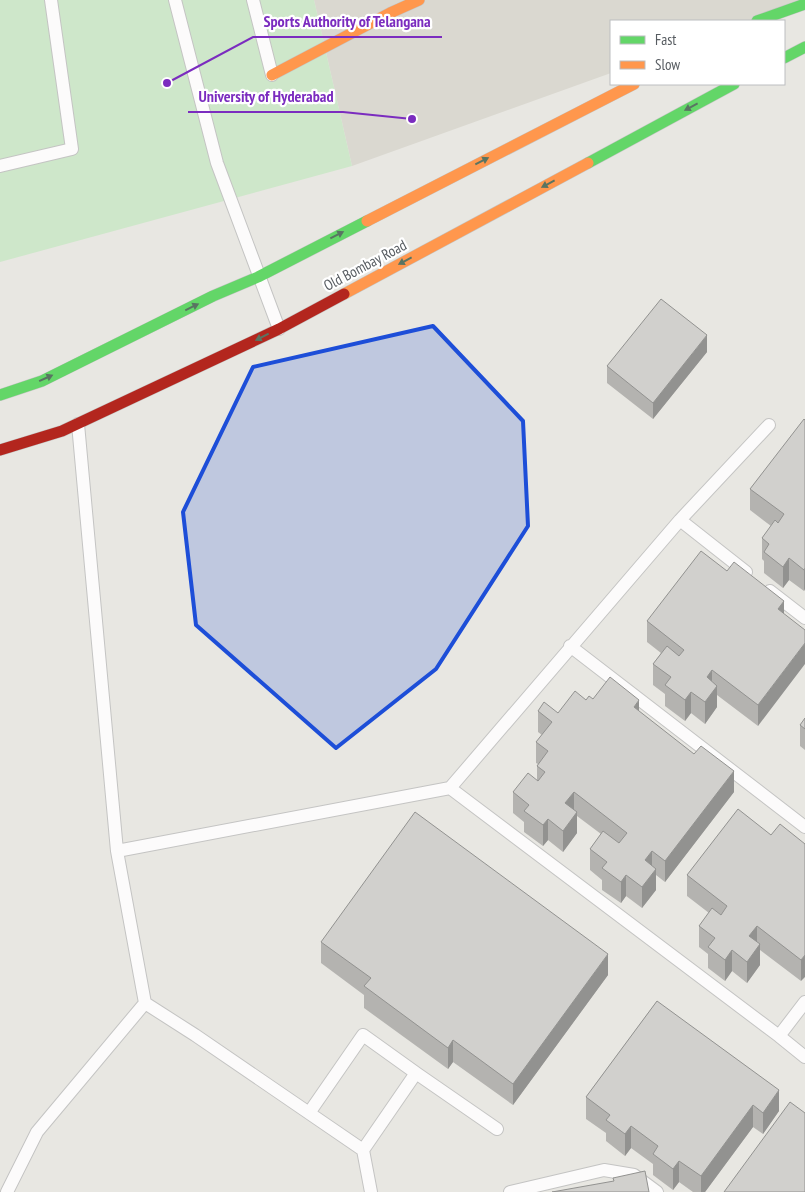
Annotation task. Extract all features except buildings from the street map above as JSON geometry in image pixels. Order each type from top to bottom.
[{"type":"main road","points":[[272,75],[390,13],[419,0]]},
{"type":"main road","points":[[760,20],[805,4]]},
{"type":"main road","points":[[785,57],[805,47]]},
{"type":"main road","points":[[0,395],[42,380],[213,296],[258,277],[632,85]]},
{"type":"main road","name":"Old Bombay Road","points":[[0,450],[62,431],[279,329],[732,85]]},
{"type":"lane","points":[[0,166],[72,149],[51,0]]},
{"type":"lane","points":[[176,0],[217,163],[279,329]]},
{"type":"lane","points":[[253,0],[272,75]]},
{"type":"lane","points":[[78,424],[117,851],[145,1002],[363,1150],[371,1192]]},
{"type":"lane","points":[[117,851],[450,788],[680,520],[769,425]]},
{"type":"lane","points":[[680,520],[805,618]]},
{"type":"lane","points":[[570,646],[805,828]]},
{"type":"lane","points":[[450,788],[805,1057]]},
{"type":"lane","points":[[7,1192],[37,1132],[145,1002]]},
{"type":"lane","points":[[779,1036],[805,1002]]},
{"type":"lane","points":[[309,1113],[363,1035],[497,1129]]},
{"type":"lane","points":[[363,1150],[416,1073]]},
{"type":"lane","points":[[510,1192],[604,1170],[634,1175],[657,1192]]},
{"type":"highlighted area","points":[[433,326],[523,421],[528,526],[436,669],[336,748],[196,625],[183,512],[253,367]]},
{"type":"shaded area","points":[[314,0],[805,0],[762,20],[610,20],[610,73],[352,166]]},
{"type":"green space","points":[[0,0],[314,0],[352,166],[0,262]]},
{"type":"traffic: fast","points":[[760,20],[805,4]]},
{"type":"traffic: fast","points":[[785,57],[805,47]]},
{"type":"traffic: fast","points":[[588,163],[732,85]]},
{"type":"traffic: fast","points":[[0,395],[42,381],[213,296],[258,277],[367,221]]},
{"type":"traffic: slow","points":[[272,75],[390,13],[419,0]]},
{"type":"traffic: slow","points":[[367,221],[632,85]]},
{"type":"traffic: slow","points":[[344,294],[588,163]]},
{"type":"traffic: jam","points":[[0,450],[62,431],[279,329],[344,294]]},
{"type":"place","name":"Sports Authority of Telangana","points":[[167,83]]},
{"type":"place","name":"University of Hyderabad","points":[[412,119]]}]
